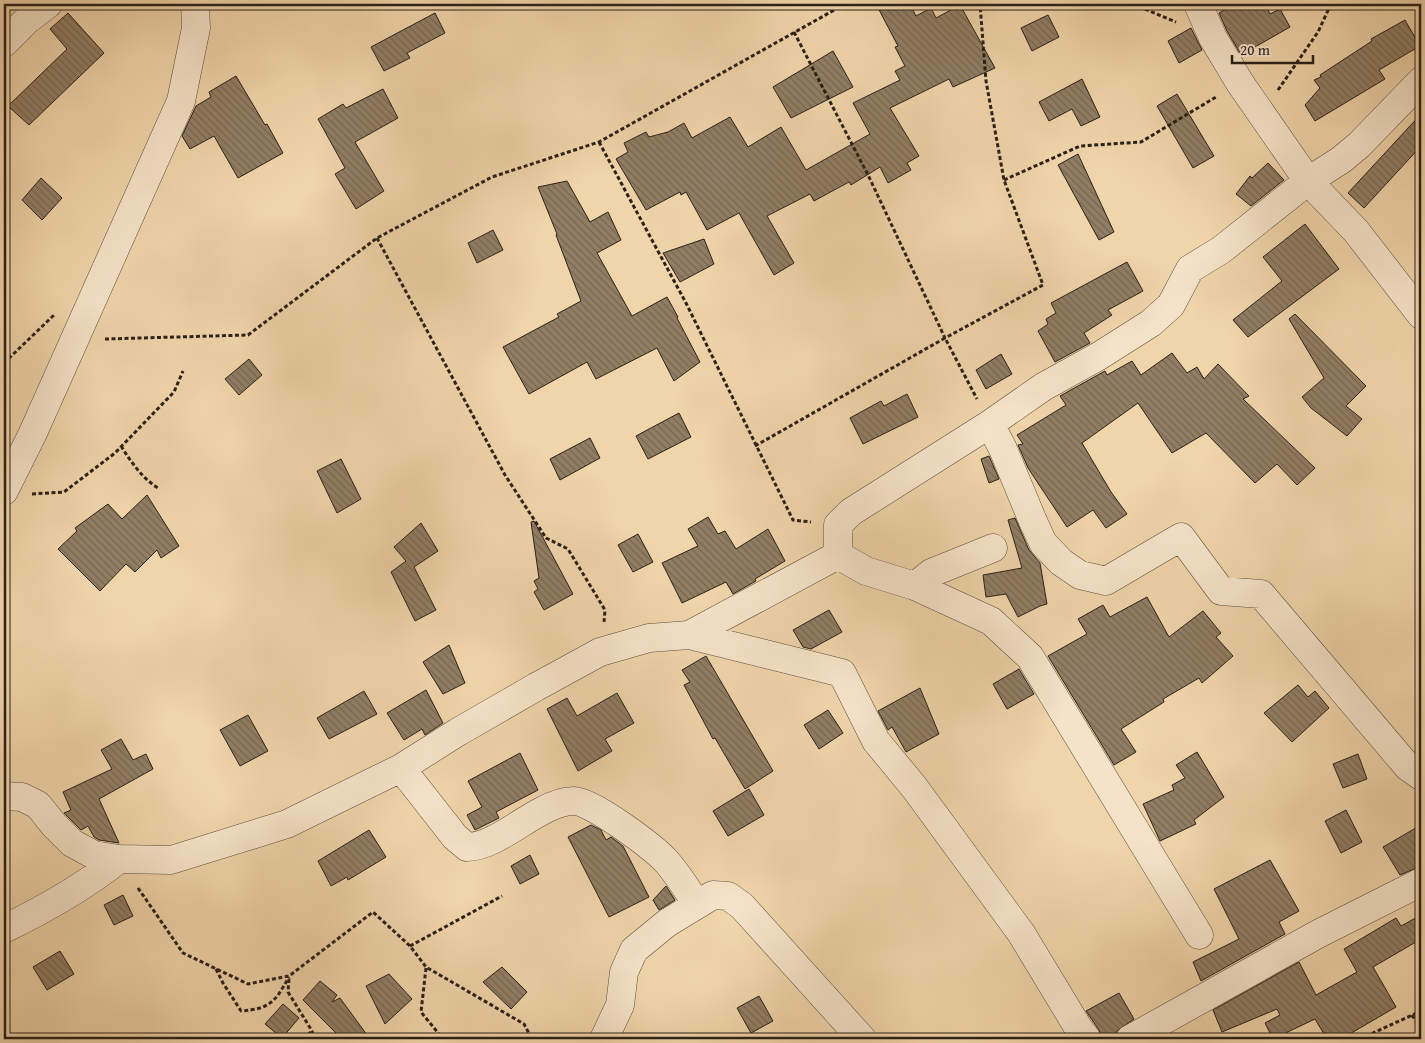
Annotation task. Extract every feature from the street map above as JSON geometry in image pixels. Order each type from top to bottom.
[{"type":"street","points":[[4,44],[27,20],[48,4]]},
{"type":"street","points":[[4,490],[32,435],[181,101],[196,28],[195,4]]},
{"type":"street","points":[[1198,4],[1213,38],[1240,83],[1308,181],[1356,231],[1421,315]]},
{"type":"street","points":[[838,555],[838,524],[851,512],[990,424],[1043,387],[1099,356],[1151,323],[1171,304],[1190,269],[1221,250],[1308,181],[1341,160],[1359,145],[1421,81]]},
{"type":"street","points":[[990,424],[1043,543],[1061,562],[1080,575],[1106,581],[1181,537],[1221,591],[1261,594],[1417,776]]},
{"type":"street","points":[[915,586],[931,573],[993,548]]},
{"type":"street","points":[[689,635],[838,555]]},
{"type":"street","points":[[838,555],[866,571],[915,586],[992,621],[1030,657],[1200,935]]},
{"type":"street","points":[[4,796],[22,797],[38,805],[72,843],[94,855],[118,859],[171,860],[287,824],[402,768],[458,732],[600,652],[649,638],[689,635],[842,674],[876,740],[914,787],[1021,933],[1079,1030],[1087,1039]]},
{"type":"street","points":[[402,768],[455,837],[467,847],[476,847],[489,841],[543,810],[561,803],[576,801],[601,812],[634,834],[665,860],[697,904]]},
{"type":"street","points":[[4,929],[46,909],[97,876],[118,859]]},
{"type":"street","points":[[1130,1039],[1318,934],[1421,882]]},
{"type":"street","points":[[604,1039],[620,1005],[624,972],[634,950],[667,923],[713,895],[728,896],[742,906],[862,1039]]},
{"type":"path","points":[[75,339],[248,335],[377,238],[492,177],[599,142],[846,4]]},
{"type":"path","points":[[755,446],[1042,285],[1004,180],[986,80],[980,4]]},
{"type":"path","points":[[1261,112],[1318,32],[1330,4]]},
{"type":"path","points":[[794,32],[869,177],[945,338],[990,424]]},
{"type":"path","points":[[1004,180],[1080,146],[1140,142],[1240,83]]},
{"type":"path","points":[[599,142],[686,303],[792,520],[838,524]]},
{"type":"path","points":[[377,238],[505,475],[546,538],[568,550],[605,610],[600,652]]},
{"type":"path","points":[[4,363],[58,311]]},
{"type":"path","points":[[4,490],[25,494],[64,492],[121,446],[174,392],[183,371]]},
{"type":"path","points":[[121,446],[134,465],[158,488]]},
{"type":"path","points":[[118,859],[183,953],[248,984],[289,976]]},
{"type":"path","points":[[410,946],[502,896]]},
{"type":"path","points":[[216,969],[241,1011],[269,1006],[282,990],[289,976],[373,912],[410,946],[426,968],[524,1024],[532,1039]]},
{"type":"path","points":[[426,968],[421,1012],[443,1039]]},
{"type":"path","points":[[289,976],[288,992],[312,1031],[314,1039]]},
{"type":"path","points":[[1360,1039],[1421,1011]]},
{"type":"path","points":[[1412,1015],[1421,1029]]},
{"type":"path","points":[[303,1039],[312,1031]]},
{"type":"building","points":[[876,4],[910,4],[916,16],[931,8],[936,18],[960,5],[995,68],[953,87],[949,79],[890,108],[919,156],[907,163],[911,170],[888,183],[880,167],[851,185],[849,182],[814,201],[810,194],[767,216],[794,263],[774,275],[739,213],[707,230],[686,192],[681,195],[680,192],[646,210],[616,159],[628,152],[624,143],[646,132],[649,137],[668,132],[684,123],[692,138],[730,117],[748,147],[781,127],[806,170],[870,134],[853,103],[900,80],[895,71],[905,66],[895,47],[898,46]]},
{"type":"building","points":[[1235,4],[1265,4],[1270,14],[1280,9],[1290,27],[1241,55],[1219,13]]},
{"type":"building","points":[[68,13],[104,53],[29,125],[8,106],[67,49],[50,29]]},
{"type":"building","points":[[435,13],[445,33],[407,53],[410,58],[384,71],[371,47]]},
{"type":"building","points":[[1048,15],[1059,37],[1032,51],[1021,28]]},
{"type":"building","points":[[1405,20],[1420,46],[1379,70],[1385,79],[1315,121],[1305,105],[1320,88],[1314,80],[1372,41],[1371,39]]},
{"type":"building","points":[[1191,28],[1202,50],[1179,63],[1168,41]]},
{"type":"building","points":[[833,51],[853,87],[791,118],[773,87]]},
{"type":"building","points":[[236,76],[283,153],[238,178],[214,136],[190,149],[182,136],[196,106],[211,97],[209,92]]},
{"type":"building","points":[[1082,79],[1100,117],[1081,126],[1072,109],[1049,121],[1039,102]]},
{"type":"building","points":[[383,89],[398,118],[355,142],[384,191],[356,209],[335,174],[345,168],[318,119],[343,104],[346,108]]},
{"type":"building","points":[[1177,94],[1214,156],[1193,168],[1157,106]]},
{"type":"building","points":[[1421,114],[1421,146],[1364,208],[1348,193]]},
{"type":"building","points":[[1078,154],[1114,232],[1099,240],[1058,165]]},
{"type":"building","points":[[1268,163],[1284,180],[1251,206],[1236,194],[1250,176],[1252,178]]},
{"type":"building","points":[[41,178],[62,198],[42,220],[22,200]]},
{"type":"building","points":[[567,181],[590,222],[608,212],[621,240],[597,253],[632,316],[667,297],[678,317],[700,362],[674,381],[657,348],[596,379],[587,362],[529,394],[503,347],[559,317],[557,314],[581,301],[538,187]]},
{"type":"building","points":[[1305,224],[1339,269],[1248,337],[1233,320],[1282,281],[1263,257]]},
{"type":"building","points":[[493,230],[503,250],[477,263],[468,243]]},
{"type":"building","points":[[704,239],[714,264],[680,282],[663,253]]},
{"type":"building","points":[[1127,262],[1143,291],[1108,310],[1112,315],[1084,333],[1090,343],[1055,362],[1038,331],[1048,324],[1046,319],[1056,313],[1051,303]]},
{"type":"building","points":[[1295,314],[1366,386],[1346,406],[1362,419],[1347,436],[1311,408],[1302,397],[1324,378],[1289,319]]},
{"type":"building","points":[[1172,353],[1187,373],[1197,367],[1204,379],[1218,364],[1249,396],[1243,399],[1315,468],[1297,485],[1277,464],[1255,483],[1206,433],[1172,453],[1138,403],[1082,443],[1111,492],[1127,514],[1106,528],[1093,510],[1067,527],[1028,468],[1018,445],[1023,444],[1017,435],[1066,405],[1060,396],[1105,371],[1107,375],[1132,361],[1141,375]]},
{"type":"building","points":[[1001,354],[1012,374],[986,389],[976,370]]},
{"type":"building","points":[[249,359],[262,375],[239,395],[225,379]]},
{"type":"building","points":[[907,394],[918,417],[863,444],[850,418],[881,401],[884,406]]},
{"type":"building","points":[[679,413],[691,437],[648,459],[636,436]]},
{"type":"building","points":[[590,438],[600,458],[560,480],[550,459]]},
{"type":"building","points":[[989,456],[999,479],[989,483],[981,459]]},
{"type":"building","points":[[341,459],[361,499],[337,513],[317,471]]},
{"type":"building","points":[[147,495],[179,546],[161,558],[157,550],[135,572],[126,564],[100,591],[58,549],[77,531],[75,528],[108,504],[122,519]]},
{"type":"building","points":[[708,517],[718,534],[725,531],[736,549],[768,529],[785,561],[733,594],[726,582],[682,603],[662,563],[698,546],[688,529]]},
{"type":"building","points":[[1015,518],[1029,550],[1040,563],[1047,604],[1018,617],[1006,594],[986,597],[983,575],[1022,568],[1008,520]]},
{"type":"building","points":[[534,521],[573,594],[544,610],[534,592],[538,589],[534,581],[539,578],[531,522]]},
{"type":"building","points":[[421,523],[438,551],[414,567],[436,610],[415,621],[391,572],[406,561],[394,547]]},
{"type":"building","points":[[638,534],[653,562],[633,572],[618,545]]},
{"type":"building","points":[[1147,597],[1169,637],[1203,611],[1221,633],[1216,637],[1233,656],[1202,683],[1199,678],[1163,699],[1164,702],[1121,729],[1136,752],[1114,765],[1048,656],[1087,634],[1078,619],[1103,605],[1110,617]]},
{"type":"building","points":[[829,610],[842,632],[811,649],[803,647],[793,630]]},
{"type":"building","points":[[449,645],[465,683],[443,694],[423,662]]},
{"type":"building","points":[[706,656],[773,771],[745,789],[715,738],[713,739],[684,685],[690,682],[682,670]]},
{"type":"building","points":[[1019,669],[1034,694],[1007,709],[993,684]]},
{"type":"building","points":[[1298,685],[1308,697],[1315,691],[1329,708],[1292,742],[1264,713]]},
{"type":"building","points":[[920,688],[939,734],[906,752],[892,727],[888,730],[878,711]]},
{"type":"building","points":[[426,690],[443,723],[425,735],[422,729],[404,740],[387,713]]},
{"type":"building","points":[[364,691],[377,714],[329,739],[317,718]]},
{"type":"building","points":[[617,693],[634,723],[605,739],[612,751],[578,771],[547,709],[567,698],[577,716]]},
{"type":"building","points":[[828,710],[843,733],[819,749],[804,725]]},
{"type":"building","points":[[248,715],[268,751],[240,766],[220,730]]},
{"type":"building","points":[[121,739],[133,760],[146,754],[153,769],[99,799],[119,843],[99,840],[94,837],[88,826],[81,830],[64,813],[71,810],[63,792],[112,769],[101,750]]},
{"type":"building","points":[[1197,752],[1224,797],[1194,820],[1196,824],[1160,841],[1143,804],[1174,790],[1172,785],[1185,778],[1176,765]]},
{"type":"building","points":[[520,753],[538,790],[496,812],[499,818],[475,830],[467,815],[482,807],[468,781]]},
{"type":"building","points":[[1358,754],[1367,779],[1343,788],[1333,764]]},
{"type":"building","points":[[749,789],[764,815],[728,836],[713,811]]},
{"type":"building","points":[[1346,810],[1362,842],[1341,853],[1325,821]]},
{"type":"building","points":[[591,825],[601,830],[606,840],[611,837],[623,846],[649,897],[609,917],[568,837]]},
{"type":"building","points":[[1421,825],[1421,866],[1400,875],[1383,847]]},
{"type":"building","points":[[369,830],[386,857],[348,880],[347,877],[331,886],[318,861]]},
{"type":"building","points":[[530,855],[539,874],[520,884],[511,866]]},
{"type":"building","points":[[1270,860],[1299,911],[1279,922],[1285,934],[1201,981],[1193,962],[1239,939],[1214,889]]},
{"type":"building","points":[[666,886],[675,900],[659,910],[653,900]]},
{"type":"building","points":[[123,895],[133,916],[114,925],[104,905]]},
{"type":"building","points":[[1421,915],[1421,939],[1373,967],[1396,1007],[1341,1039],[1327,1039],[1315,1019],[1273,1039],[1265,1023],[1280,1015],[1277,1009],[1222,1032],[1213,1010],[1299,962],[1316,995],[1357,972],[1344,949],[1396,918],[1401,926]]},
{"type":"building","points":[[60,951],[74,974],[47,990],[33,967]]},
{"type":"building","points":[[502,967],[527,992],[511,1009],[483,982]]},
{"type":"building","points":[[389,974],[412,999],[385,1024],[366,986]]},
{"type":"building","points":[[320,981],[337,995],[332,1002],[340,998],[370,1039],[342,1039],[303,1000]]},
{"type":"building","points":[[1119,993],[1134,1019],[1117,1031],[1114,1039],[1102,1039],[1099,1030],[1086,1011]]},
{"type":"building","points":[[759,996],[773,1021],[751,1033],[737,1008]]},
{"type":"building","points":[[283,1004],[299,1018],[282,1038],[265,1024]]}]
